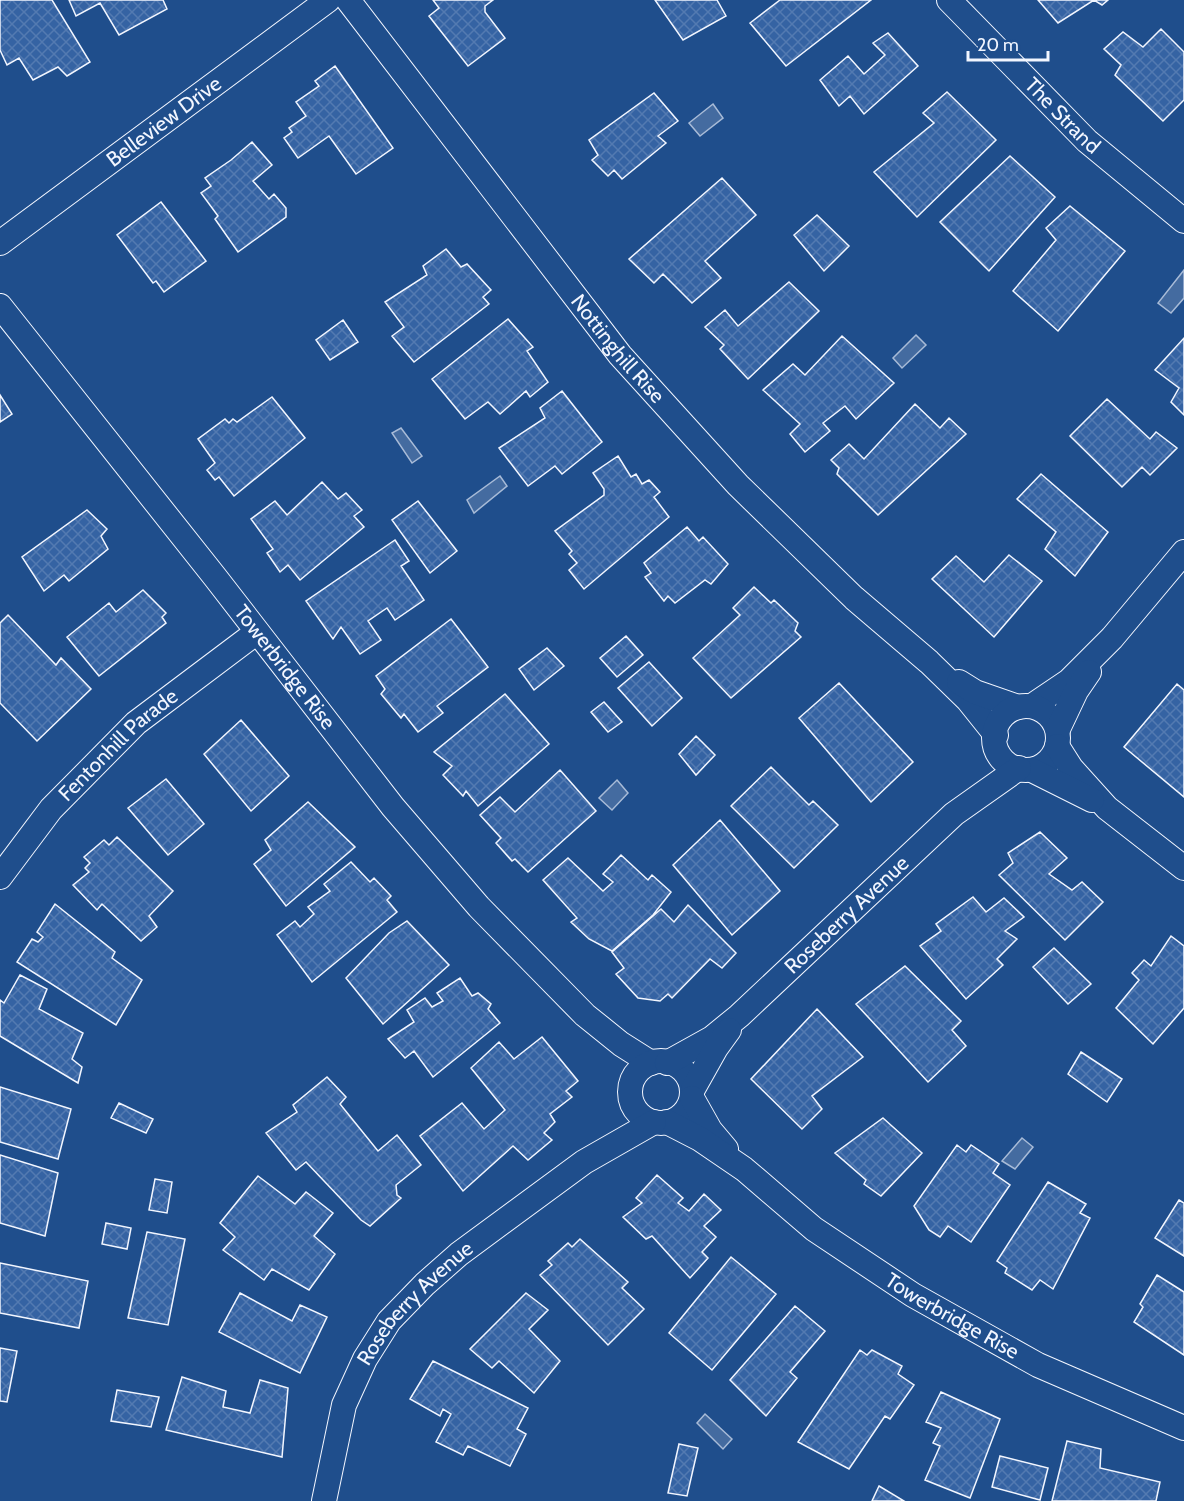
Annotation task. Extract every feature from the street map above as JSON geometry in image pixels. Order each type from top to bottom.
[{"type":"street","name":"Belleview Drive","points":[[0,243],[328,0]]},
{"type":"street","name":"Nottinghill Rise","points":[[348,0],[620,355],[738,485],[854,598],[929,662],[968,700],[996,742]]},
{"type":"street","name":"The Strand","points":[[949,0],[1087,141],[1184,221]]},
{"type":"street","name":"Towerbridge Rise","points":[[0,306],[401,816],[479,907],[585,1015],[621,1044],[659,1063]]},
{"type":"street","points":[[1107,808],[1048,777],[1011,766],[1005,762],[996,742],[997,725],[1006,713],[1025,707],[1070,681],[1112,638],[1184,552]]},
{"type":"street","name":"Fentonhill Parade","points":[[0,877],[51,808],[136,723],[257,632]]},
{"type":"street","points":[[1025,769],[1048,762],[1055,753],[1057,738],[1076,691],[1112,638]]},
{"type":"street","name":"Nottinghill Rise","points":[[929,662],[975,692],[1025,707]]},
{"type":"street","points":[[1025,707],[1046,713],[1071,768],[1107,808],[1184,868]]},
{"type":"street","name":"Roseberry Avenue","points":[[659,1063],[712,1038],[739,1016],[954,814],[983,776],[996,742]]},
{"type":"street","name":"Roseberry Avenue","points":[[954,814],[1025,769]]},
{"type":"street","name":"Towerbridge Rise","points":[[585,1015],[614,1053],[631,1094]]},
{"type":"street","name":"Roseberry Avenue","points":[[692,1094],[716,1048],[739,1016]]},
{"type":"street","points":[[659,1063],[675,1063],[686,1073],[692,1094],[685,1112],[675,1120],[660,1122],[646,1119],[634,1109],[631,1094],[633,1077],[642,1066],[659,1063]]},
{"type":"street","name":"Roseberry Avenue","points":[[324,1501],[344,1405],[365,1359],[389,1321],[425,1284],[459,1254],[584,1162],[609,1140],[631,1094]]},
{"type":"street","name":"Towerbridge Rise","points":[[692,1094],[710,1130],[744,1169]]},
{"type":"street","name":"Towerbridge Rise","points":[[660,1122],[700,1139],[744,1169],[814,1229],[913,1295],[1038,1365],[1184,1428]]},
{"type":"street","name":"Roseberry Avenue","points":[[584,1162],[660,1122]]},
{"type":"water","points":[[713,104],[723,118],[700,136],[689,123]]},
{"type":"water","points":[[1184,270],[1184,298],[1171,313],[1158,303]]},
{"type":"water","points":[[916,335],[926,345],[902,368],[893,358]]},
{"type":"water","points":[[401,428],[422,456],[412,463],[392,433]]},
{"type":"water","points":[[500,476],[507,486],[474,513],[467,500]]},
{"type":"water","points":[[617,780],[628,793],[612,810],[599,798]]},
{"type":"water","points":[[1022,1138],[1033,1147],[1015,1169],[1002,1161]]},
{"type":"water","points":[[705,1414],[732,1439],[723,1449],[697,1423]]},
{"type":"building","points":[[0,0],[52,0],[90,62],[67,76],[58,67],[33,80],[19,58],[7,65],[0,50]]},
{"type":"building","points":[[69,0],[163,0],[167,9],[119,35],[100,3],[76,16]]},
{"type":"building","points":[[433,0],[493,0],[485,6],[485,12],[505,38],[468,66],[429,16],[439,8]]},
{"type":"building","points":[[655,0],[717,0],[726,16],[683,40]]},
{"type":"building","points":[[780,0],[871,0],[786,66],[750,23]]},
{"type":"building","points":[[1038,0],[1094,0],[1058,23]]},
{"type":"building","points":[[1094,0],[1108,0],[1102,5]]},
{"type":"building","points":[[1161,29],[1184,52],[1184,100],[1163,121],[1115,75],[1121,65],[1104,49],[1123,32],[1143,47]]},
{"type":"building","points":[[888,33],[918,66],[864,114],[850,96],[839,106],[820,80],[848,56],[864,74],[885,55],[873,43]]},
{"type":"building","points":[[335,66],[393,148],[356,174],[329,136],[298,158],[284,138],[292,132],[289,128],[306,116],[296,102],[319,86],[315,81]]},
{"type":"building","points":[[947,92],[996,140],[917,217],[874,172],[934,123],[923,113]]},
{"type":"building","points":[[654,93],[678,121],[658,136],[666,143],[622,179],[614,170],[608,176],[592,160],[598,155],[589,140]]},
{"type":"building","points":[[252,142],[272,165],[253,181],[269,199],[274,194],[286,208],[286,217],[238,252],[215,219],[218,216],[201,193],[211,186],[205,178]]},
{"type":"building","points":[[1010,156],[1055,197],[989,271],[940,222]]},
{"type":"building","points":[[722,178],[756,215],[705,261],[721,278],[692,303],[663,274],[654,283],[629,259]]},
{"type":"building","points":[[161,202],[206,261],[164,292],[156,281],[153,283],[117,235]]},
{"type":"building","points":[[1070,206],[1125,251],[1058,331],[1013,291],[1056,240],[1046,228]]},
{"type":"building","points":[[817,215],[849,246],[824,271],[794,235]]},
{"type":"building","points":[[446,249],[461,267],[467,264],[491,290],[483,297],[489,304],[414,362],[392,336],[404,327],[385,302],[427,275],[423,266]]},
{"type":"building","points":[[789,282],[819,311],[748,379],[720,349],[724,345],[705,327],[725,310],[738,326]]},
{"type":"building","points":[[508,319],[533,347],[527,351],[548,382],[530,397],[526,391],[500,414],[488,402],[465,419],[432,379]]},
{"type":"building","points":[[343,320],[358,342],[330,360],[316,340]]},
{"type":"building","points":[[842,336],[894,383],[856,419],[845,406],[823,423],[830,431],[805,452],[790,434],[800,424],[763,390],[793,364],[805,375]]},
{"type":"building","points":[[1184,338],[1184,415],[1171,402],[1179,388],[1155,370]]},
{"type":"building","points":[[562,391],[602,442],[562,474],[555,466],[528,486],[499,448],[545,418],[540,408]]},
{"type":"building","points":[[0,395],[12,414],[0,422]]},
{"type":"building","points":[[272,397],[305,438],[234,496],[219,477],[215,480],[207,470],[215,463],[198,439],[225,419],[229,423],[233,419],[237,422]]},
{"type":"building","points":[[1107,399],[1150,439],[1156,432],[1177,448],[1150,475],[1142,467],[1122,487],[1070,436]]},
{"type":"building","points":[[915,404],[940,428],[949,418],[966,434],[878,515],[837,474],[839,468],[831,460],[849,444],[864,459]]},
{"type":"building","points":[[618,456],[631,477],[636,474],[642,484],[649,480],[660,492],[654,497],[669,517],[584,589],[569,570],[577,563],[569,554],[572,551],[555,531],[604,495],[604,489],[593,473]]},
{"type":"building","points":[[1041,474],[1108,532],[1075,576],[1045,549],[1056,532],[1017,499]]},
{"type":"building","points":[[322,482],[338,499],[346,493],[362,510],[354,516],[364,527],[300,580],[288,565],[280,572],[267,553],[273,549],[251,519],[275,501],[287,515]]},
{"type":"building","points":[[418,501],[457,551],[430,573],[392,520]]},
{"type":"building","points":[[87,510],[107,529],[101,536],[108,549],[69,581],[64,575],[44,591],[22,557]]},
{"type":"building","points":[[687,527],[699,541],[703,537],[728,564],[711,584],[705,580],[675,603],[668,596],[664,601],[645,577],[651,573],[644,563]]},
{"type":"building","points":[[395,540],[409,561],[401,566],[424,600],[395,620],[387,608],[368,621],[381,640],[360,654],[341,627],[333,639],[306,601]]},
{"type":"building","points":[[1009,555],[1042,581],[994,637],[932,579],[956,556],[984,582]]},
{"type":"building","points":[[754,587],[771,603],[774,600],[798,623],[795,631],[801,637],[731,698],[693,658],[740,615],[733,608]]},
{"type":"building","points":[[143,590],[166,613],[162,617],[166,623],[99,676],[67,637],[109,603],[116,612]]},
{"type":"building","points":[[8,615],[56,665],[61,658],[91,689],[37,741],[0,703],[0,623]]},
{"type":"building","points":[[451,619],[488,667],[437,706],[443,713],[418,732],[404,714],[401,718],[381,694],[385,689],[376,676]]},
{"type":"building","points":[[626,636],[643,655],[617,677],[600,658]]},
{"type":"building","points":[[547,648],[564,666],[534,690],[519,669]]},
{"type":"building","points":[[649,662],[682,698],[652,726],[618,688]]},
{"type":"building","points":[[839,683],[913,762],[871,802],[799,718]]},
{"type":"building","points":[[1177,684],[1184,690],[1184,797],[1124,747]]},
{"type":"building","points":[[505,694],[549,744],[478,806],[466,791],[463,796],[443,775],[452,766],[434,752]]},
{"type":"building","points":[[604,702],[622,722],[608,732],[591,712]]},
{"type":"building","points":[[241,720],[289,776],[251,811],[204,754]]},
{"type":"building","points":[[696,736],[715,755],[696,775],[679,754]]},
{"type":"building","points":[[771,767],[809,805],[813,801],[838,825],[794,868],[731,806]]},
{"type":"building","points":[[560,770],[596,811],[528,872],[515,859],[512,861],[496,843],[501,838],[480,815],[500,797],[515,812]]},
{"type":"building","points":[[166,779],[204,824],[168,855],[128,808]]},
{"type":"building","points":[[308,802],[355,847],[286,906],[254,864],[271,850],[265,840]]},
{"type":"building","points":[[720,820],[780,891],[732,935],[673,865]]},
{"type":"building","points":[[1040,832],[1067,858],[1049,874],[1072,890],[1082,882],[1103,902],[1065,940],[999,875],[1013,863],[1008,853]]},
{"type":"building","points":[[117,837],[173,891],[149,916],[157,927],[141,941],[102,904],[97,910],[73,885],[89,872],[85,868],[90,863],[84,857],[104,840],[109,845]]},
{"type":"building","points":[[621,855],[648,880],[652,875],[671,892],[653,915],[612,951],[589,939],[571,922],[577,918],[543,880],[568,858],[603,891],[613,882],[603,874]]},
{"type":"building","points":[[351,862],[370,882],[374,878],[391,896],[387,900],[397,912],[312,982],[277,935],[295,921],[300,927],[314,914],[308,907],[330,891],[324,884]]},
{"type":"building","points":[[973,897],[986,912],[1004,898],[1024,917],[1005,931],[1017,939],[997,959],[1003,965],[966,999],[920,946],[941,931],[936,924]]},
{"type":"building","points":[[55,904],[115,952],[112,958],[142,980],[116,1025],[17,962],[32,939],[38,942],[43,937],[37,932]]},
{"type":"building","points":[[688,905],[736,953],[722,968],[710,959],[672,998],[668,994],[660,1001],[638,998],[616,974],[624,968],[612,952],[661,909],[674,922]]},
{"type":"building","points":[[407,921],[449,965],[383,1024],[346,978],[389,933]]},
{"type":"building","points":[[1171,936],[1184,946],[1184,1008],[1153,1044],[1116,1008],[1139,980],[1132,973],[1144,960],[1151,966]]},
{"type":"building","points":[[1054,948],[1091,984],[1068,1004],[1033,967]]},
{"type":"building","points":[[905,966],[961,1021],[952,1030],[966,1046],[928,1082],[856,1004]]},
{"type":"building","points":[[20,975],[47,989],[39,1009],[83,1033],[72,1059],[82,1067],[78,1083],[0,1036],[0,1000],[4,1003]]},
{"type":"building","points":[[460,978],[472,996],[478,993],[491,1004],[488,1009],[500,1023],[433,1077],[414,1051],[405,1058],[388,1039],[414,1022],[407,1010],[425,998],[432,1007],[443,1001],[437,993]]},
{"type":"building","points":[[817,1009],[863,1057],[812,1096],[822,1109],[802,1129],[751,1079]]},
{"type":"building","points":[[542,1037],[578,1081],[566,1091],[572,1097],[550,1114],[555,1122],[544,1133],[552,1140],[528,1160],[513,1146],[463,1191],[420,1136],[462,1103],[484,1129],[505,1110],[471,1068],[499,1042],[514,1059]]},
{"type":"building","points":[[1081,1052],[1122,1079],[1107,1102],[1068,1074]]},
{"type":"building","points":[[327,1077],[346,1097],[340,1104],[378,1151],[397,1135],[421,1165],[396,1185],[397,1195],[401,1198],[370,1226],[361,1220],[306,1162],[296,1170],[266,1133],[297,1112],[293,1105]]},
{"type":"building","points":[[0,1087],[71,1109],[58,1159],[0,1142]]},
{"type":"building","points":[[119,1103],[153,1119],[146,1133],[111,1118]]},
{"type":"building","points":[[883,1118],[922,1153],[881,1196],[864,1184],[866,1180],[835,1153]]},
{"type":"building","points":[[957,1145],[966,1152],[971,1145],[999,1164],[993,1173],[1010,1185],[971,1242],[948,1226],[940,1237],[929,1230],[914,1206]]},
{"type":"building","points":[[0,1155],[58,1173],[45,1236],[0,1223]]},
{"type":"building","points":[[657,1175],[683,1198],[678,1203],[689,1211],[704,1194],[721,1210],[704,1226],[716,1237],[702,1252],[708,1258],[690,1278],[652,1236],[646,1239],[623,1217],[642,1203],[636,1198]]},
{"type":"building","points":[[258,1176],[295,1204],[306,1192],[333,1213],[314,1236],[335,1254],[309,1290],[272,1269],[264,1280],[223,1250],[235,1237],[220,1223]]},
{"type":"building","points":[[155,1179],[172,1182],[167,1213],[149,1210]]},
{"type":"building","points":[[1048,1182],[1086,1204],[1080,1213],[1090,1218],[1053,1289],[1040,1280],[1032,1290],[1005,1273],[1007,1268],[997,1261]]},
{"type":"building","points":[[1179,1200],[1184,1203],[1184,1256],[1155,1238]]},
{"type":"building","points":[[106,1223],[131,1228],[127,1249],[102,1244]]},
{"type":"building","points":[[147,1232],[185,1239],[168,1325],[128,1318]]},
{"type":"building","points":[[580,1239],[628,1282],[622,1288],[644,1309],[608,1345],[540,1275],[552,1265],[548,1261],[568,1243],[572,1247]]},
{"type":"building","points":[[731,1257],[776,1294],[712,1370],[669,1333]]},
{"type":"building","points":[[0,1263],[88,1281],[79,1328],[0,1313]]},
{"type":"building","points":[[1157,1275],[1184,1292],[1184,1355],[1134,1322],[1143,1307],[1140,1304]]},
{"type":"building","points":[[240,1293],[292,1321],[300,1305],[327,1317],[300,1373],[219,1332]]},
{"type":"building","points":[[526,1293],[548,1310],[529,1329],[560,1361],[534,1393],[499,1361],[492,1368],[470,1349]]},
{"type":"building","points":[[795,1306],[825,1331],[790,1372],[797,1378],[766,1416],[730,1380]]},
{"type":"building","points":[[0,1348],[17,1351],[7,1402],[0,1401]]},
{"type":"building","points":[[860,1350],[867,1355],[872,1350],[902,1366],[898,1374],[914,1385],[890,1419],[885,1416],[849,1469],[798,1442]]},
{"type":"building","points":[[433,1361],[528,1408],[517,1429],[526,1434],[510,1466],[468,1446],[463,1455],[436,1442],[451,1414],[443,1409],[440,1416],[410,1399]]},
{"type":"building","points":[[182,1377],[226,1391],[223,1407],[250,1413],[260,1380],[288,1388],[282,1457],[166,1430]]},
{"type":"building","points":[[117,1390],[159,1397],[151,1427],[111,1421]]},
{"type":"building","points":[[941,1392],[1000,1419],[970,1498],[925,1480],[940,1446],[933,1443],[941,1428],[926,1422]]},
{"type":"building","points":[[1067,1441],[1101,1449],[1100,1468],[1160,1482],[1156,1501],[1052,1501]]},
{"type":"building","points":[[679,1444],[698,1448],[687,1496],[668,1493]]},
{"type":"building","points":[[1000,1456],[1048,1468],[1040,1500],[992,1487]]},
{"type":"building","points":[[879,1486],[904,1501],[872,1501]]}]
